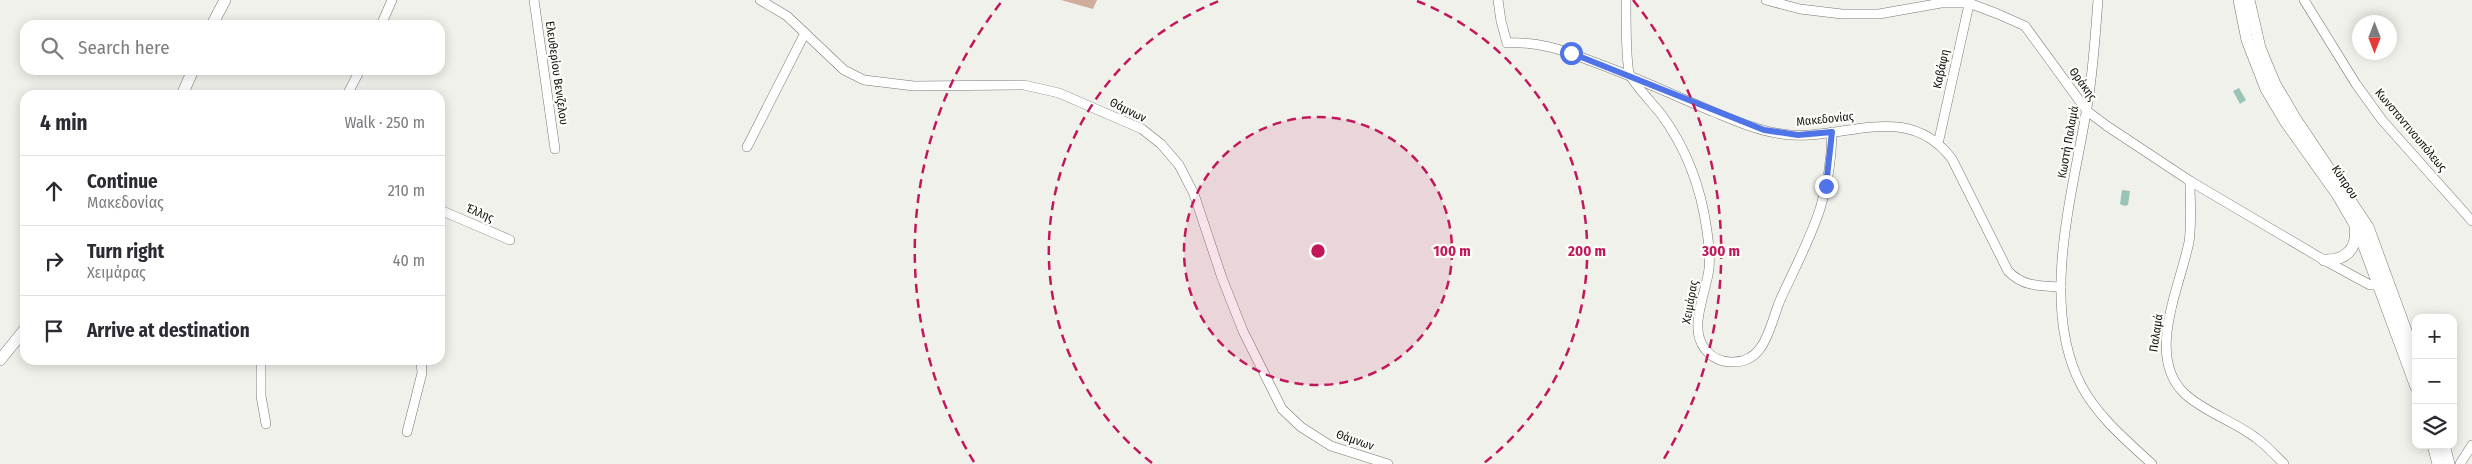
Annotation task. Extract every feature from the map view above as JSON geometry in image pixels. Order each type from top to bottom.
[{"type":"main road","points":[[214,20],[224,0]]},
{"type":"main road","name":"Κύπρου","points":[[2239,0],[2247,40],[2266,88],[2285,121],[2354,221],[2412,349]]},
{"type":"main road","name":"Κύπρου","points":[[2249,0],[2260,48],[2275,84],[2295,118],[2364,218],[2412,375]]},
{"type":"main road","points":[[184,90],[191,75]]},
{"type":"main road","points":[[2324,260],[2340,259],[2348,254],[2355,242],[2354,221]]},
{"type":"main road","points":[[0,360],[20,335]]},
{"type":"main road","points":[[2434,449],[2438,464]]},
{"type":"main road","points":[[2445,449],[2449,464]]},
{"type":"street","points":[[383,20],[392,0]]},
{"type":"street","name":"Ελευθερίου Βενιζελου","points":[[534,0],[555,149]]},
{"type":"street","name":"Θάμνων","points":[[760,0],[780,11],[805,32],[844,70],[864,80],[914,86],[1024,85],[1060,94],[1142,129],[1161,144],[1178,165],[1194,194],[1222,278],[1243,331],[1282,409],[1302,427],[1331,446],[1388,464]]},
{"type":"street","name":"Μακεδονίας","points":[[1498,0],[1507,43],[1531,42],[1551,46],[1629,75],[1678,98],[1764,130],[1798,135],[1871,126],[1895,126],[1908,129],[1938,144],[1952,159],[2008,271],[2020,282],[2061,287]]},
{"type":"street","points":[[1626,0],[1629,75]]},
{"type":"street","name":"Θράκης","points":[[1766,0],[1800,9],[1842,14],[1879,14],[1941,2],[1969,1],[2025,26],[2087,111],[2107,126],[2190,181],[2324,260],[2364,282],[2384,285]]},
{"type":"street","name":"Κωστή Παλαμά","points":[[2061,287],[2066,226],[2087,111],[2098,0]]},
{"type":"street","name":"Κωνσταντινουπόλεως","points":[[2304,0],[2356,84],[2382,120],[2472,221]]},
{"type":"street","name":"Καβάφη","points":[[1938,144],[1969,1]]},
{"type":"street","points":[[747,147],[805,32]]},
{"type":"street","points":[[350,90],[357,75]]},
{"type":"street","name":"Χειμάρας","points":[[1629,75],[1669,126],[1690,162],[1699,187],[1708,233],[1710,262],[1698,332],[1704,348],[1721,360],[1731,362],[1746,360],[1758,352],[1765,341],[1780,298],[1807,245],[1820,213],[1830,169],[1832,132]]},
{"type":"street","name":"Παλαμά","points":[[2190,181],[2189,240],[2168,323],[2166,359],[2174,380],[2183,392],[2205,409],[2257,438],[2284,464]]},
{"type":"street","name":"Έλλης","points":[[445,215],[510,240]]},
{"type":"street","points":[[2061,287],[2069,352],[2080,384],[2097,410],[2152,464]]},
{"type":"street","points":[[260,365],[261,396],[266,424]]},
{"type":"street","points":[[407,432],[422,374],[421,365]]},
{"type":"street","points":[[2460,464],[2472,444]]},
{"type":"shaded area","points":[[1061,0],[1097,0],[1093,9]]},
{"type":"shaded area","points":[[2239,88],[2246,100],[2240,104],[2233,91]]},
{"type":"shaded area","points":[[2122,190],[2130,191],[2128,205],[2120,204]]},
{"type":"route","points":[[1571,53],[1629,75],[1678,98],[1742,124],[1783,134],[1798,135],[1832,132],[1831,161],[1826,186]]}]
